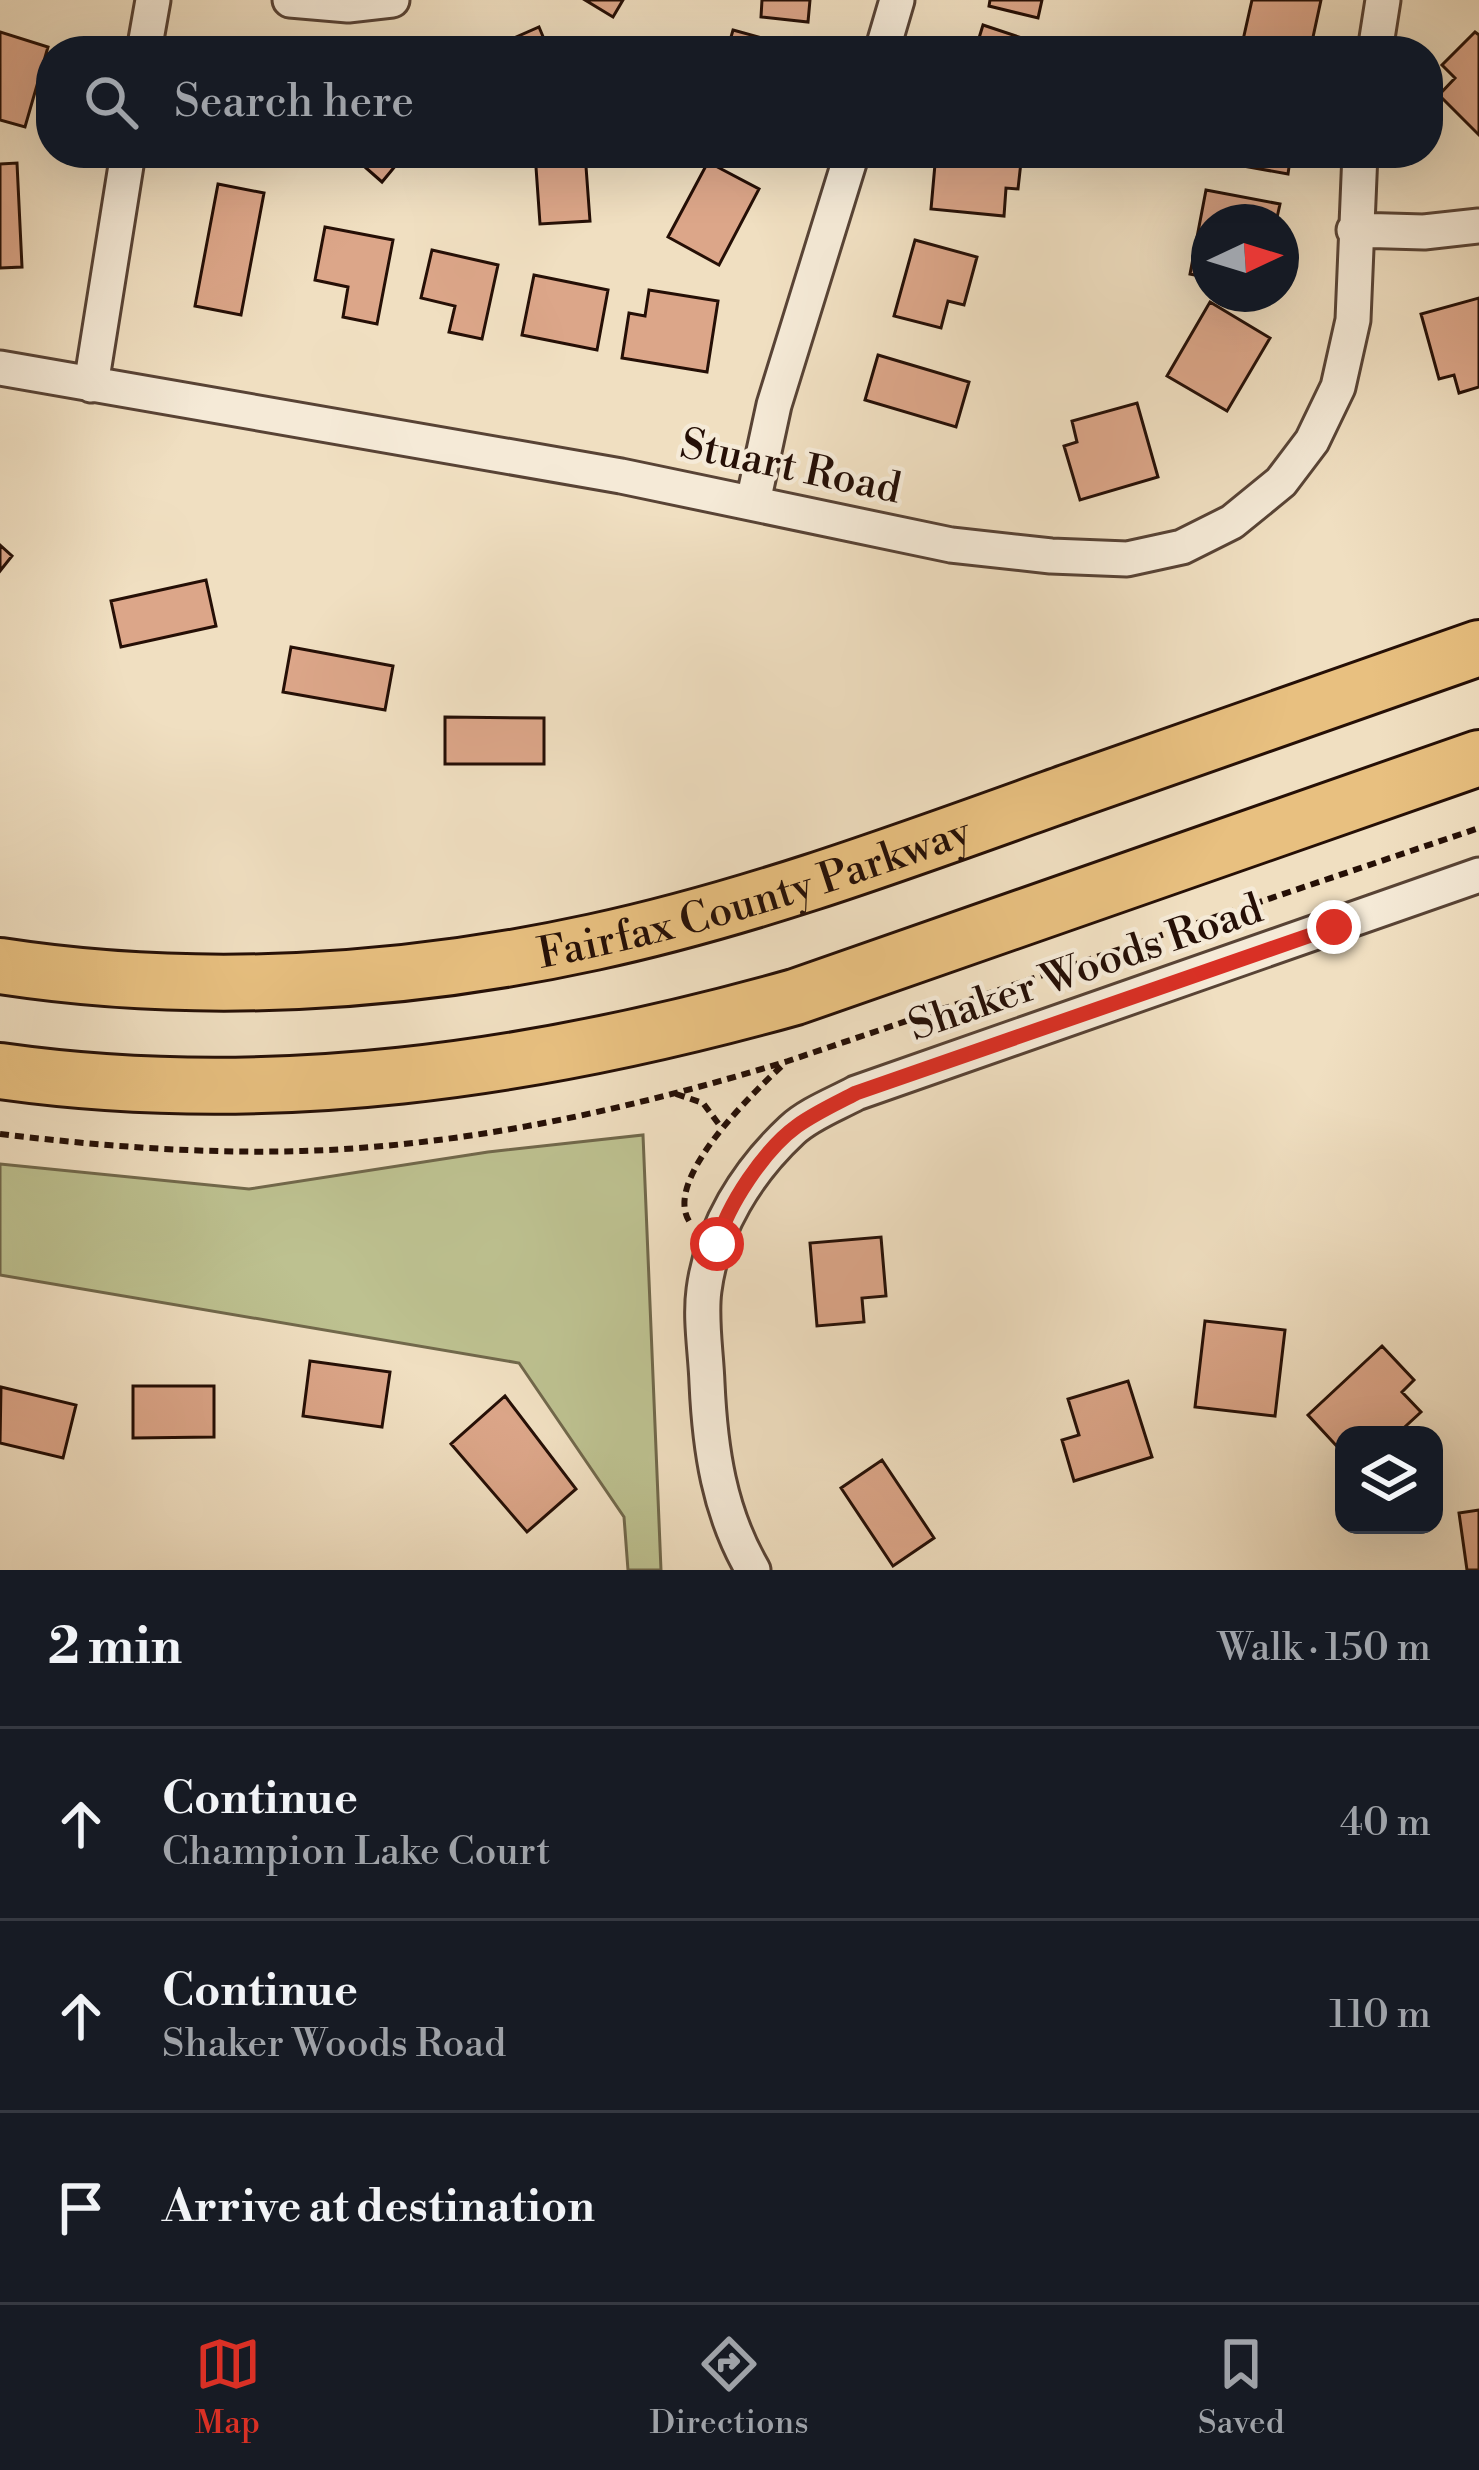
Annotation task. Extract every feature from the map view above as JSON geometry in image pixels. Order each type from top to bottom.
[{"type":"highway","name":"Fairfax County Parkway","points":[[0,966],[169,981],[327,979],[505,958],[594,942],[757,899],[895,854],[1479,648]]},
{"type":"highway","points":[[0,1071],[113,1084],[300,1085],[461,1072],[596,1047],[795,997],[1479,758]]},
{"type":"street","points":[[147,36],[153,0]]},
{"type":"street","points":[[290,0],[348,5],[392,0]]},
{"type":"street","points":[[886,36],[897,0]]},
{"type":"street","points":[[1377,36],[1383,0]]},
{"type":"street","points":[[91,385],[126,168]]},
{"type":"street","points":[[753,502],[774,405],[847,168]]},
{"type":"street","name":"Stuart Road","points":[[0,368],[753,502],[951,545],[1127,559],[1182,547],[1232,522],[1281,482],[1312,441],[1339,387],[1353,320],[1359,168]]},
{"type":"street","points":[[1354,230],[1424,232],[1479,226]]},
{"type":"street","name":"Shaker Woods Road","points":[[753,1570],[738,1544],[719,1490],[709,1424],[704,1291],[722,1224],[746,1183],[794,1127],[856,1093],[1479,875]]},
{"type":"path","points":[[717,1244],[692,1226],[682,1210],[682,1198],[722,1129],[788,1061]]},
{"type":"path","points":[[673,1093],[703,1103],[722,1129]]},
{"type":"green space","points":[[643,1135],[661,1570],[628,1570],[624,1517],[519,1363],[0,1275],[0,1164],[249,1189],[488,1152]]},
{"type":"building","points":[[585,0],[623,0],[613,17]]},
{"type":"building","points":[[762,0],[810,0],[808,22],[761,17]]},
{"type":"building","points":[[990,0],[1042,0],[1038,18],[989,6]]},
{"type":"building","points":[[1252,0],[1321,0],[1313,36],[1244,36]]},
{"type":"building","points":[[983,25],[1016,36],[980,36]]},
{"type":"building","points":[[539,27],[543,36],[518,36]]},
{"type":"building","points":[[0,32],[36,43],[36,89],[25,127],[0,120]]},
{"type":"building","points":[[1475,32],[1479,35],[1479,135],[1443,99],[1443,91],[1455,78],[1443,64]]},
{"type":"building","points":[[17,163],[22,267],[0,268],[0,164]]},
{"type":"building","points":[[366,168],[394,168],[382,182]]},
{"type":"building","points":[[536,168],[586,168],[590,221],[540,224]]},
{"type":"building","points":[[705,168],[719,168],[759,189],[719,265],[668,237]]},
{"type":"building","points":[[935,168],[1020,168],[1018,189],[1006,188],[1004,216],[931,209]]},
{"type":"building","points":[[1254,168],[1289,168],[1288,174]]},
{"type":"building","points":[[218,184],[264,193],[241,315],[195,306]]},
{"type":"building","points":[[1206,190],[1280,204],[1203,204]]},
{"type":"building","points":[[325,227],[393,240],[377,324],[343,317],[348,287],[315,280]]},
{"type":"building","points":[[915,240],[977,257],[964,305],[948,301],[941,328],[894,316]]},
{"type":"building","points":[[432,250],[498,265],[482,339],[449,332],[455,306],[421,298]]},
{"type":"building","points":[[534,275],[608,290],[597,350],[522,335]]},
{"type":"building","points":[[649,290],[718,301],[707,372],[622,358],[629,313],[645,316]]},
{"type":"building","points":[[1479,298],[1479,387],[1459,393],[1454,375],[1439,379],[1421,314]]},
{"type":"building","points":[[1204,312],[1227,312],[1270,338],[1227,411],[1167,376]]},
{"type":"building","points":[[878,355],[969,382],[956,427],[865,400]]},
{"type":"building","points":[[1137,403],[1158,477],[1080,500],[1064,446],[1077,442],[1072,421]]},
{"type":"building","points":[[0,545],[12,556],[0,571]]},
{"type":"building","points":[[206,580],[216,626],[121,647],[111,601]]},
{"type":"building","points":[[291,647],[393,666],[385,710],[283,692]]},
{"type":"building","points":[[445,717],[544,718],[544,764],[445,764]]},
{"type":"building","points":[[881,1237],[886,1296],[862,1298],[864,1322],[817,1326],[810,1243]]},
{"type":"building","points":[[1205,1321],[1285,1330],[1275,1416],[1195,1407]]},
{"type":"building","points":[[1382,1346],[1414,1380],[1402,1392],[1421,1412],[1406,1426],[1335,1426],[1335,1444],[1308,1415]]},
{"type":"building","points":[[310,1361],[390,1372],[382,1427],[303,1416]]},
{"type":"building","points":[[1128,1381],[1152,1457],[1074,1481],[1062,1440],[1079,1435],[1068,1399]]},
{"type":"building","points":[[133,1386],[214,1386],[214,1437],[133,1438]]},
{"type":"building","points":[[1,1387],[76,1405],[63,1458],[0,1443]]},
{"type":"building","points":[[505,1396],[576,1489],[527,1532],[451,1444]]},
{"type":"building","points":[[882,1460],[934,1538],[893,1566],[841,1488]]},
{"type":"building","points":[[1479,1510],[1479,1570],[1467,1570],[1459,1513]]},
{"type":"route","points":[[717,1244],[722,1224],[746,1183],[794,1127],[856,1093],[1334,927]]}]
